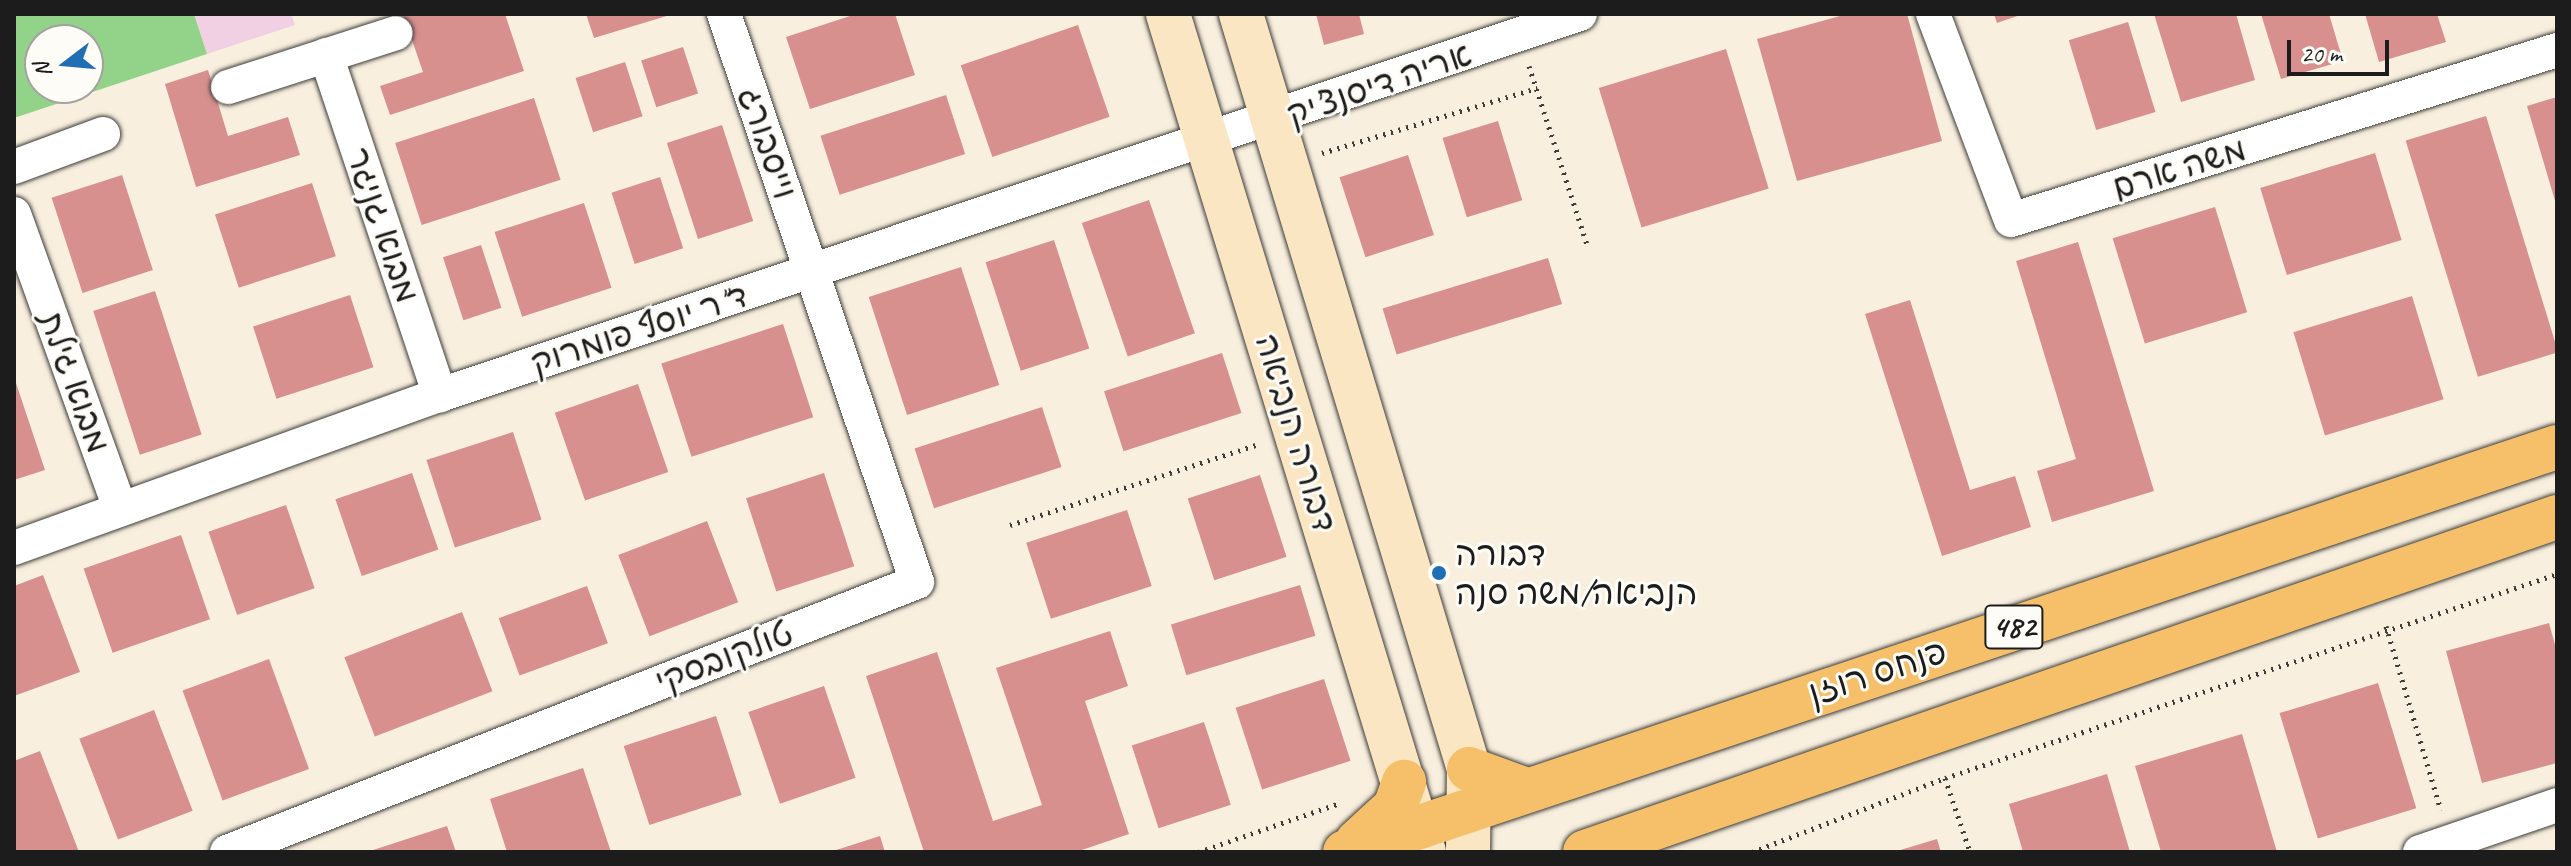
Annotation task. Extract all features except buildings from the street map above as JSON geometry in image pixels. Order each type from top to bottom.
[{"type":"main road","name":"פנחס רוזן","points":[[1470,788],[1524,789],[2557,447]]},
{"type":"main road","name":"482","points":[[1585,852],[1626,843],[2557,517]]},
{"type":"main road","points":[[1347,852],[1395,807],[1404,782]]},
{"type":"main road","name":"482","points":[[1347,852],[1421,838],[1470,788]]},
{"type":"street","name":"וייסבורג","points":[[724,14],[813,271]]},
{"type":"street","name":"דבורה הנביאה","points":[[1168,14],[1421,838]]},
{"type":"street","name":"דבורה הנביאה","points":[[1241,14],[1269,121],[1470,788],[1468,852]]},
{"type":"street","name":"אריה דיסנצ'יק","points":[[1269,121],[1516,25],[1580,14]]},
{"type":"street","name":"משה ארם","points":[[1933,14],[2011,220],[2557,50]]},
{"type":"street","points":[[228,87],[396,33]]},
{"type":"street","name":"מבוא גניגר","points":[[326,55],[440,395]]},
{"type":"street","name":"ד\"ר יוסף פומרוק","points":[[14,548],[119,505],[440,395],[1269,121]]},
{"type":"street","points":[[14,167],[103,134]]},
{"type":"street","name":"מבוא גילת","points":[[14,214],[119,505]]},
{"type":"street","name":"טולקובסקי","points":[[227,852],[917,582],[813,271]]},
{"type":"street","points":[[2435,847],[2557,805]]},
{"type":"path","points":[[1516,25],[1587,244]]},
{"type":"path","points":[[1316,155],[1537,88]]},
{"type":"path","points":[[1010,525],[1296,428]]},
{"type":"path","points":[[1752,852],[1945,778],[2386,626],[2557,574]]},
{"type":"path","points":[[2386,626],[2435,847]]},
{"type":"path","points":[[1945,778],[1970,852]]},
{"type":"path","points":[[1198,852],[1354,798]]},
{"type":"shaded area","points":[[194,14],[291,14],[295,25],[207,54]]},
{"type":"green space","points":[[14,14],[194,14],[207,54],[104,88],[104,24],[24,24],[24,104],[56,104],[14,118]]},
{"type":"place","name":"דבורה הנביאה/משה סנה","points":[[1439,573]]}]
